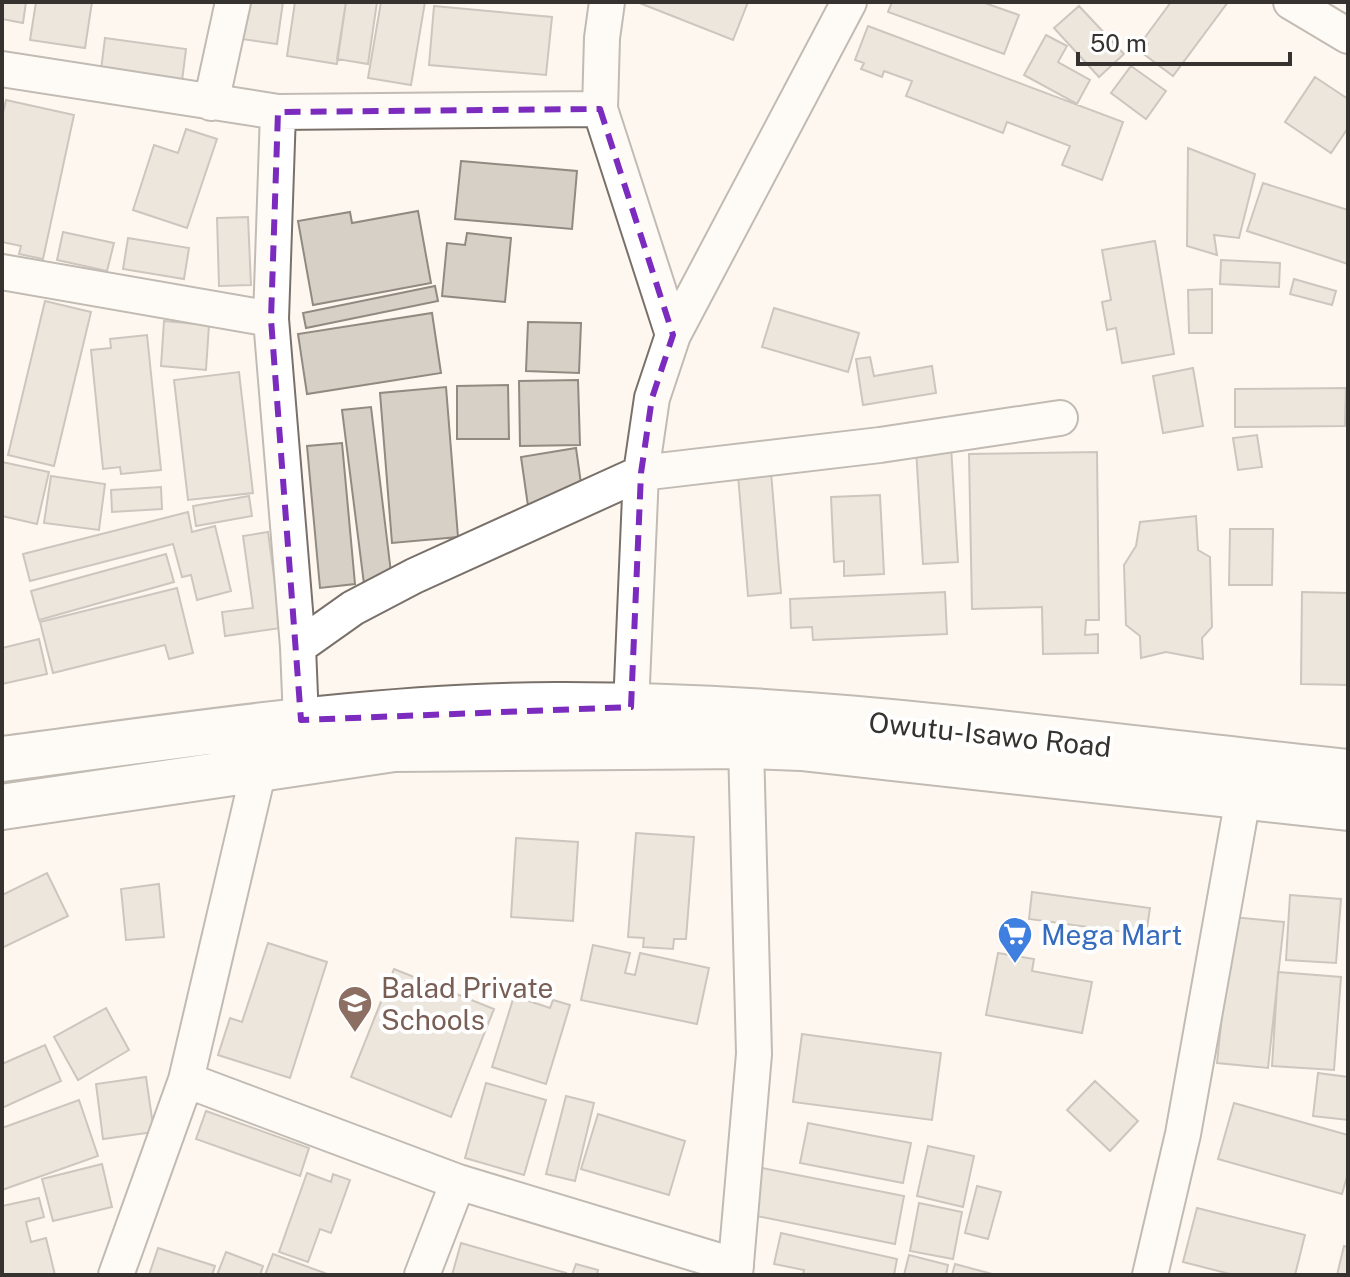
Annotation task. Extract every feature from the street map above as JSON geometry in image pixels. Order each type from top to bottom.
[{"type":"street","points":[[211,103],[233,2]]},
{"type":"street","points":[[607,2],[602,38],[600,109],[673,335]]},
{"type":"street","points":[[631,707],[641,473],[652,398],[673,335],[849,2]]},
{"type":"street","points":[[1291,2],[1348,36]]},
{"type":"street","points":[[2,69],[278,112],[600,109]]},
{"type":"street","points":[[278,112],[271,319],[298,647],[301,720]]},
{"type":"street","points":[[2,272],[271,319]]},
{"type":"street","points":[[298,647],[353,608],[414,576],[641,473],[880,445],[1060,418]]},
{"type":"street","name":"Owutu-Isawo Road","points":[[2,759],[301,720],[509,706],[631,707],[802,714],[1348,772]]},
{"type":"street","points":[[186,1080],[458,1182],[736,1271],[754,1054],[746,746]]},
{"type":"street","name":"Owutu-Isawo Road","points":[[2,807],[394,749],[746,746],[801,748],[1348,808]]},
{"type":"street","points":[[116,1275],[186,1080],[259,769]]},
{"type":"street","points":[[1150,1275],[1183,1134],[1243,798]]},
{"type":"street","points":[[422,1275],[458,1182]]},
{"type":"highlighted area","points":[[600,109],[673,335],[652,398],[641,473],[631,707],[301,720],[271,319],[278,112]]},
{"type":"building","points":[[2,2],[26,2],[23,23],[2,19]]},
{"type":"building","points":[[36,2],[92,2],[85,48],[30,40]]},
{"type":"building","points":[[246,2],[283,2],[277,44],[241,39]]},
{"type":"building","points":[[295,2],[346,2],[337,64],[287,56]]},
{"type":"building","points":[[346,2],[377,2],[368,64],[337,59]]},
{"type":"building","points":[[381,2],[425,2],[411,85],[368,78]]},
{"type":"building","points":[[637,2],[748,2],[733,40]]},
{"type":"building","points":[[892,2],[982,2],[1019,15],[1004,54],[888,12]]},
{"type":"building","points":[[1171,2],[1228,2],[1173,76],[1141,52],[1148,44],[1143,40]]},
{"type":"building","points":[[434,6],[552,17],[546,75],[429,65]]},
{"type":"building","points":[[1079,6],[1124,54],[1099,77],[1054,28]]},
{"type":"building","points":[[868,26],[1123,122],[1102,180],[1062,165],[1070,146],[1007,122],[1003,133],[906,96],[912,81],[884,71],[882,77],[861,69],[864,63],[855,60]]},
{"type":"building","points":[[1046,35],[1067,46],[1058,62],[1090,80],[1077,104],[1024,75]]},
{"type":"building","points":[[105,38],[186,49],[182,81],[101,70]]},
{"type":"building","points":[[1131,66],[1166,91],[1146,119],[1111,93]]},
{"type":"building","points":[[1315,77],[1348,99],[1348,128],[1331,153],[1285,122]]},
{"type":"building","points":[[6,100],[74,115],[43,259],[19,254],[21,246],[2,242],[2,117]]},
{"type":"building","points":[[186,129],[217,139],[187,228],[133,210],[154,145],[178,153]]},
{"type":"building","points":[[1188,148],[1255,174],[1239,238],[1214,235],[1217,255],[1187,246]]},
{"type":"building","points":[[461,161],[577,171],[572,229],[455,219]]},
{"type":"building","points":[[1263,183],[1348,210],[1348,264],[1247,231]]},
{"type":"building","points":[[418,211],[431,283],[313,305],[298,221],[350,212],[352,223]]},
{"type":"building","points":[[248,217],[251,285],[219,286],[217,218]]},
{"type":"building","points":[[63,232],[114,243],[107,271],[57,260]]},
{"type":"building","points":[[467,233],[511,238],[505,302],[442,296],[447,243],[465,245]]},
{"type":"building","points":[[128,238],[189,248],[184,279],[123,269]]},
{"type":"building","points":[[1155,241],[1174,354],[1122,363],[1116,328],[1107,330],[1102,302],[1111,300],[1102,250]]},
{"type":"building","points":[[1221,260],[1280,263],[1279,287],[1220,284]]},
{"type":"building","points":[[1294,279],[1336,291],[1332,305],[1290,294]]},
{"type":"building","points":[[435,286],[438,301],[306,328],[303,313]]},
{"type":"building","points":[[1212,289],[1212,333],[1189,333],[1188,290]]},
{"type":"building","points":[[45,301],[91,312],[54,466],[8,455]]},
{"type":"building","points":[[774,308],[859,333],[848,372],[762,347]]},
{"type":"building","points":[[432,313],[441,373],[307,394],[298,334]]},
{"type":"building","points":[[164,321],[209,325],[206,370],[161,366]]},
{"type":"building","points":[[528,322],[581,323],[579,373],[526,371]]},
{"type":"building","points":[[147,335],[161,470],[121,474],[120,467],[103,469],[91,350],[111,348],[110,339]]},
{"type":"building","points":[[870,357],[874,376],[932,366],[936,393],[863,405],[856,359]]},
{"type":"building","points":[[1193,368],[1203,426],[1163,433],[1153,376]]},
{"type":"building","points":[[239,372],[253,493],[188,500],[174,380]]},
{"type":"building","points":[[578,380],[580,445],[520,446],[519,381]]},
{"type":"building","points":[[508,385],[509,439],[457,439],[457,386]]},
{"type":"building","points":[[446,387],[458,537],[392,543],[380,393]]},
{"type":"building","points":[[1346,388],[1345,426],[1235,427],[1235,389]]},
{"type":"building","points":[[371,407],[392,581],[364,584],[342,410]]},
{"type":"building","points":[[1257,435],[1262,467],[1238,470],[1233,438]]},
{"type":"building","points":[[342,443],[355,584],[320,588],[307,446]]},
{"type":"building","points":[[951,446],[958,562],[923,564],[916,449]]},
{"type":"building","points":[[576,448],[583,498],[528,506],[521,457]]},
{"type":"building","points":[[1097,452],[1099,620],[1086,620],[1085,635],[1098,634],[1098,653],[1043,654],[1042,607],[972,609],[969,454]]},
{"type":"building","points":[[2,462],[49,472],[37,524],[2,516]]},
{"type":"building","points":[[771,472],[781,593],[748,596],[738,475]]},
{"type":"building","points":[[51,476],[105,484],[99,530],[44,523]]},
{"type":"building","points":[[161,487],[162,509],[112,512],[111,490]]},
{"type":"building","points":[[880,495],[884,574],[844,576],[844,561],[834,562],[831,497]]},
{"type":"building","points":[[249,496],[252,516],[196,526],[193,506]]},
{"type":"building","points":[[188,512],[192,532],[215,526],[231,591],[197,600],[191,575],[182,577],[173,544],[30,581],[23,554]]},
{"type":"building","points":[[1196,516],[1198,550],[1210,557],[1212,627],[1202,638],[1203,659],[1166,652],[1141,658],[1140,636],[1126,625],[1124,565],[1136,546],[1140,522]]},
{"type":"building","points":[[1230,529],[1273,529],[1272,585],[1229,585]]},
{"type":"building","points":[[268,532],[281,628],[225,636],[222,612],[253,608],[243,536]]},
{"type":"building","points":[[166,554],[174,582],[39,620],[31,591]]},
{"type":"building","points":[[177,588],[193,653],[169,659],[165,645],[53,673],[40,622]]},
{"type":"building","points":[[945,592],[947,634],[813,640],[812,627],[791,628],[790,599]]},
{"type":"building","points":[[1302,592],[1348,593],[1348,685],[1301,684]]},
{"type":"building","points":[[39,639],[47,674],[2,684],[2,648]]},
{"type":"building","points":[[636,833],[694,837],[686,939],[674,939],[673,949],[643,947],[644,938],[628,937]]},
{"type":"building","points":[[516,838],[578,842],[573,921],[511,917]]},
{"type":"building","points":[[47,873],[68,916],[2,948],[2,895]]},
{"type":"building","points":[[159,884],[164,937],[126,940],[121,889]]},
{"type":"building","points":[[1032,892],[1150,908],[1146,935],[1029,919]]},
{"type":"building","points":[[1290,895],[1341,899],[1336,963],[1286,960]]},
{"type":"building","points":[[1232,917],[1284,922],[1268,1068],[1217,1063]]},
{"type":"building","points":[[268,943],[327,962],[290,1078],[218,1055],[230,1018],[242,1022]]},
{"type":"building","points":[[593,945],[630,953],[625,973],[635,975],[640,953],[709,968],[697,1024],[581,1000]]},
{"type":"building","points":[[998,953],[1034,959],[1032,971],[1092,982],[1082,1033],[986,1015]]},
{"type":"building","points":[[394,969],[494,1009],[451,1117],[351,1077]]},
{"type":"building","points":[[1278,972],[1341,977],[1334,1070],[1272,1066]]},
{"type":"building","points":[[514,996],[550,1008],[553,1000],[570,1005],[546,1084],[492,1067]]},
{"type":"building","points":[[106,1008],[129,1050],[78,1080],[54,1037]]},
{"type":"building","points":[[802,1034],[941,1053],[932,1120],[793,1102]]},
{"type":"building","points":[[45,1045],[61,1081],[2,1108],[2,1064]]},
{"type":"building","points":[[1318,1073],[1348,1077],[1348,1120],[1313,1116]]},
{"type":"building","points":[[146,1077],[154,1132],[103,1139],[96,1084]]},
{"type":"building","points":[[1095,1081],[1138,1121],[1110,1151],[1067,1110]]},
{"type":"building","points":[[486,1083],[546,1100],[524,1175],[465,1158]]},
{"type":"building","points":[[566,1096],[594,1103],[575,1181],[546,1174]]},
{"type":"building","points":[[79,1100],[98,1156],[2,1190],[2,1128]]},
{"type":"building","points":[[1234,1103],[1348,1135],[1348,1173],[1342,1194],[1218,1159]]},
{"type":"building","points":[[206,1111],[309,1148],[300,1176],[196,1139]]},
{"type":"building","points":[[598,1114],[685,1141],[669,1195],[581,1169]]},
{"type":"building","points":[[808,1123],[911,1143],[903,1183],[800,1163]]},
{"type":"building","points":[[928,1146],[974,1156],[963,1207],[917,1196]]},
{"type":"building","points":[[102,1164],[112,1207],[53,1221],[42,1179]]},
{"type":"building","points":[[762,1168],[904,1196],[895,1244],[752,1215]]},
{"type":"building","points":[[307,1173],[331,1182],[333,1174],[350,1180],[331,1233],[320,1229],[308,1262],[279,1252]]},
{"type":"building","points":[[977,1186],[1001,1192],[988,1239],[965,1233]]},
{"type":"building","points":[[39,1198],[44,1217],[26,1222],[31,1242],[46,1238],[55,1275],[2,1275],[2,1206]]},
{"type":"building","points":[[919,1203],[962,1212],[953,1259],[910,1251]]},
{"type":"building","points":[[1197,1208],[1305,1235],[1295,1275],[1234,1275],[1183,1262]]},
{"type":"building","points":[[781,1233],[897,1259],[894,1275],[803,1275],[804,1270],[774,1264]]},
{"type":"building","points":[[461,1243],[566,1273],[452,1275]]},
{"type":"building","points":[[1344,1246],[1348,1247],[1348,1275],[1337,1275]]},
{"type":"building","points":[[158,1248],[215,1266],[212,1275],[149,1275]]},
{"type":"building","points":[[226,1252],[263,1266],[260,1275],[217,1275]]},
{"type":"building","points":[[273,1254],[330,1275],[265,1275]]},
{"type":"building","points":[[909,1255],[948,1265],[946,1275],[904,1275]]},
{"type":"building","points":[[576,1264],[598,1270],[597,1275],[572,1275]]},
{"type":"building","points":[[955,1264],[996,1275],[952,1275]]},
{"type":"place","name":"Mega Mart","points":[[1015,965]]},
{"type":"place","name":"Balad Private Schools","points":[[355,1034]]}]
